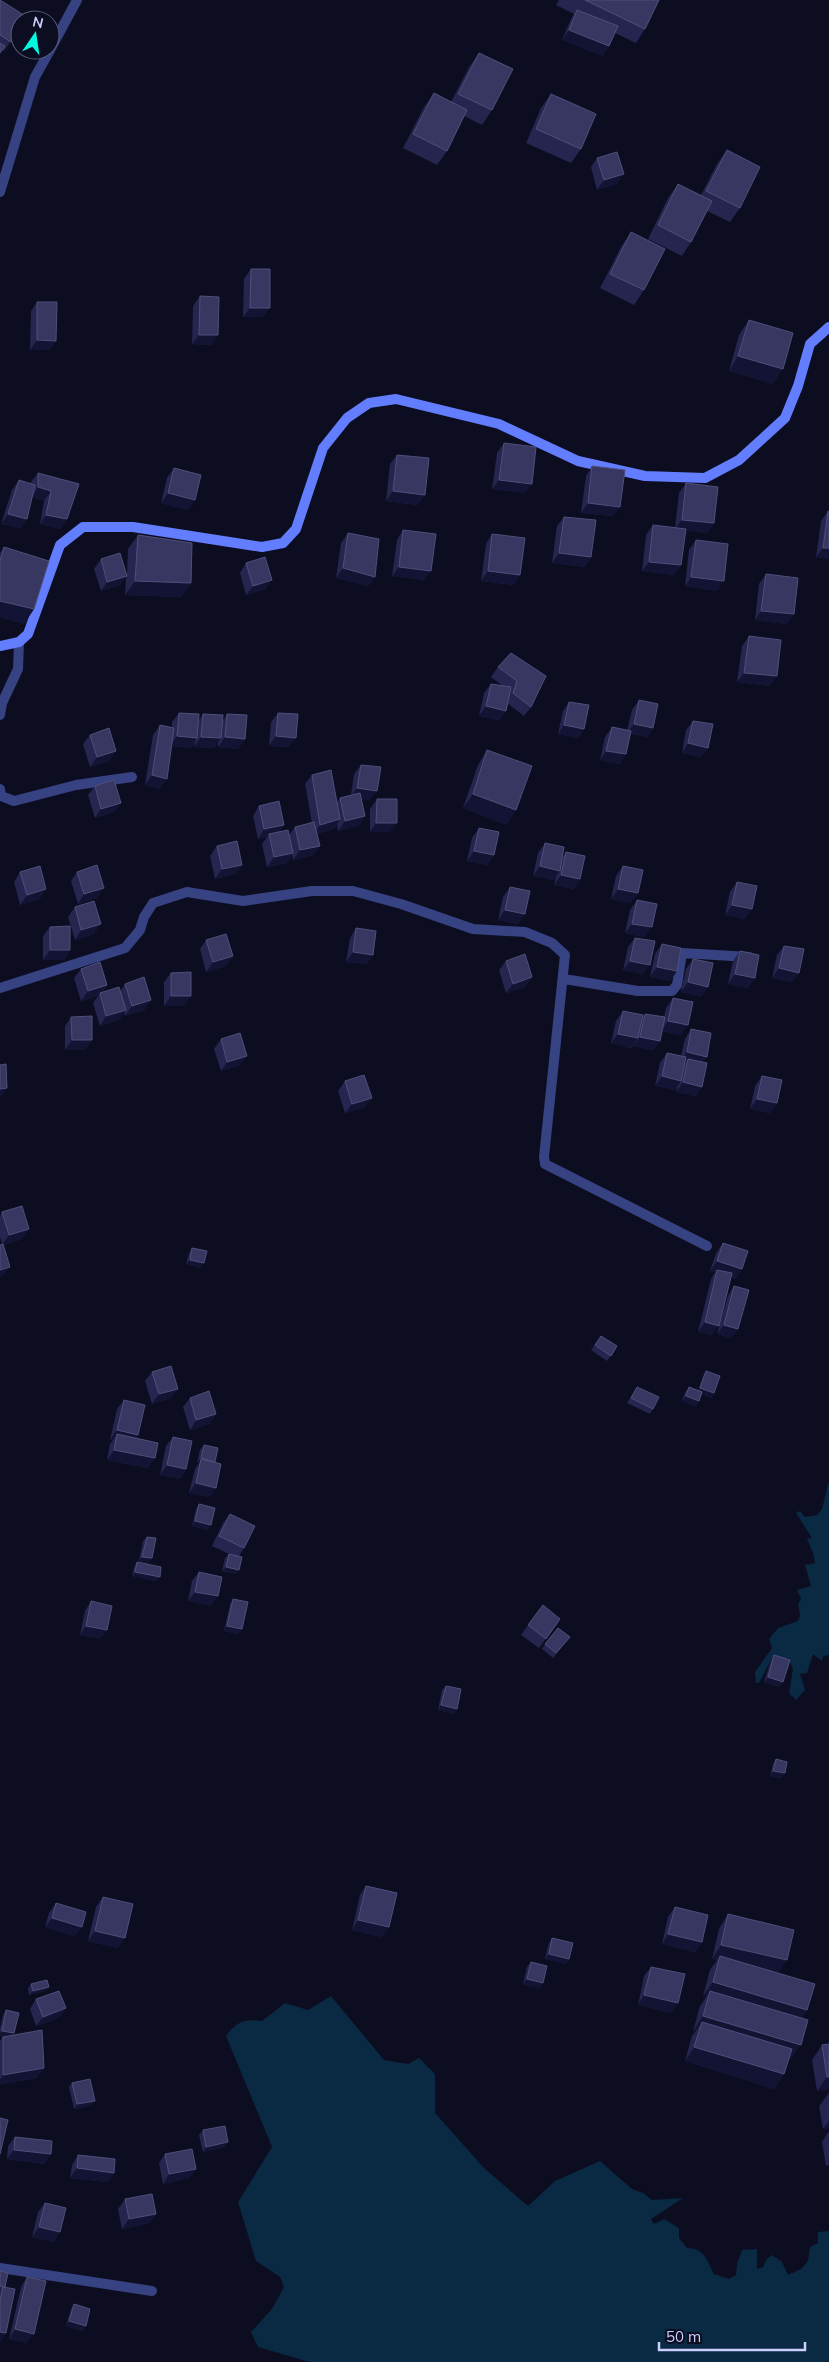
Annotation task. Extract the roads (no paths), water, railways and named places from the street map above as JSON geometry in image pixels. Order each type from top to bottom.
[{"type":"street","points":[[60,31],[77,0]]},
{"type":"street","points":[[0,192],[35,77],[44,60]]},
{"type":"street","points":[[0,646],[19,642],[28,634],[60,545],[83,527],[133,527],[262,547],[283,543],[296,529],[323,448],[347,418],[369,403],[396,399],[499,424],[578,461],[645,476],[705,478],[739,460],[785,418],[798,386],[810,344],[829,328]]},
{"type":"street","points":[[0,715],[2,702],[18,669],[19,642]]},
{"type":"street","points":[[0,789],[1,796],[14,801],[76,785],[132,777]]},
{"type":"street","points":[[0,988],[125,948],[140,930],[144,917],[153,903],[186,892],[242,901],[312,890],[353,891],[401,904],[473,929],[525,932],[552,943],[565,955],[544,1157],[545,1164],[707,1246]]},
{"type":"street","points":[[564,979],[638,991],[672,990],[677,985],[682,953],[752,958]]},
{"type":"street","points":[[0,2268],[152,2291]]},
{"type":"water","points":[[829,1481],[829,1655],[823,1656],[822,1661],[813,1654],[807,1673],[800,1674],[805,1690],[796,1700],[789,1693],[793,1669],[788,1658],[772,1658],[759,1683],[756,1683],[755,1672],[772,1648],[769,1639],[778,1628],[798,1621],[800,1615],[798,1604],[801,1599],[797,1590],[811,1586],[805,1565],[815,1563],[807,1539],[812,1538],[796,1513],[800,1511],[805,1517],[817,1515],[822,1509]]},
{"type":"water","points":[[331,1996],[384,2060],[408,2064],[419,2058],[435,2074],[435,2113],[484,2168],[528,2206],[555,2181],[600,2161],[632,2189],[643,2193],[652,2200],[683,2198],[651,2219],[654,2224],[664,2219],[679,2228],[679,2238],[687,2248],[701,2253],[714,2274],[729,2279],[736,2275],[737,2264],[742,2250],[757,2249],[757,2269],[763,2267],[766,2260],[772,2255],[782,2262],[788,2275],[801,2269],[808,2261],[810,2247],[818,2243],[818,2232],[829,2231],[829,2362],[309,2362],[258,2347],[251,2332],[272,2309],[284,2287],[280,2277],[256,2261],[238,2202],[272,2147],[226,2036],[238,2024],[251,2020],[262,2021],[285,2003],[308,2010]]}]
